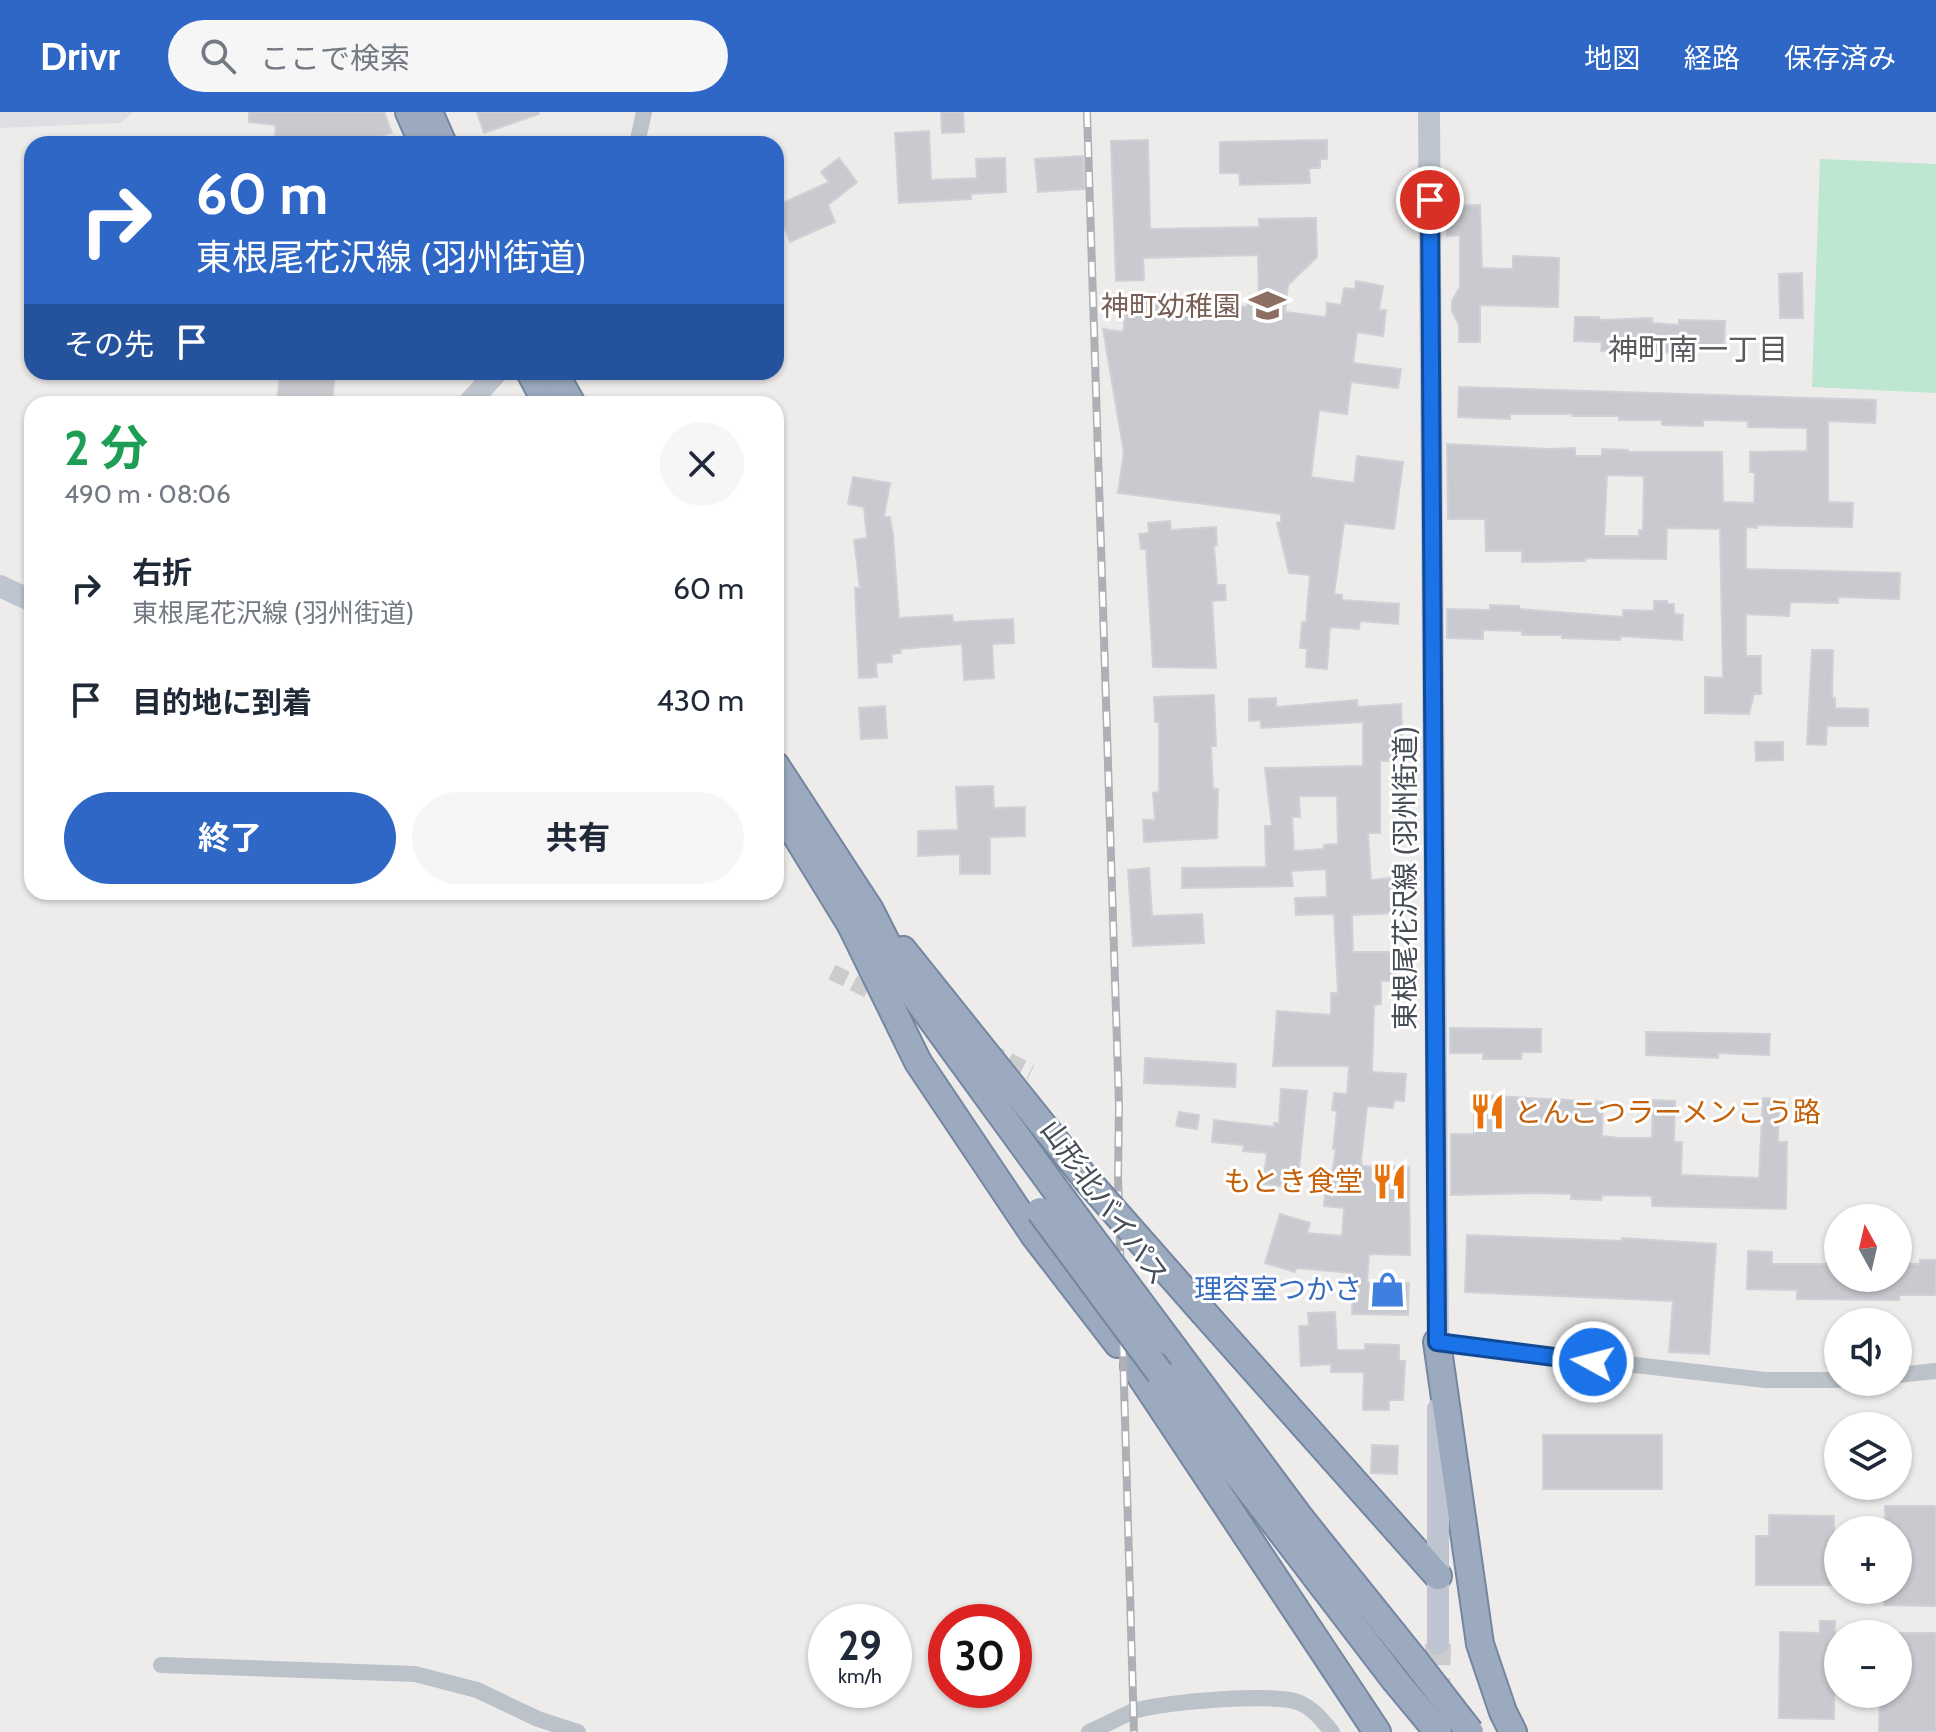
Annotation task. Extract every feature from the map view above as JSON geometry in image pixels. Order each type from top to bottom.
[{"type":"highway","points":[[409,112],[420,136]]},
{"type":"highway","points":[[429,112],[440,136]]},
{"type":"highway","name":"山形北バイパス","points":[[784,780],[860,917]]},
{"type":"highway","name":"山形北バイパス","points":[[784,814],[911,991],[1160,1373],[1438,1732]]},
{"type":"highway","points":[[860,917],[1086,1179],[1438,1576]]},
{"type":"highway","points":[[860,917],[918,1062],[1034,1235],[1134,1366],[1377,1732]]},
{"type":"highway","name":"山形北バイパス","points":[[1049,1202],[1169,1342],[1301,1519],[1470,1732]]},
{"type":"highway","points":[[1437,1342],[1480,1644],[1513,1732]]},
{"type":"main road","name":"東根尾花沢線 (羽州街道)","points":[[1429,112],[1438,1644]]},
{"type":"main road","points":[[475,396],[490,380]]},
{"type":"main road","points":[[0,586],[24,597]]},
{"type":"street","points":[[639,136],[644,112]]},
{"type":"street","points":[[1437,1342],[1765,1380],[1824,1380]]},
{"type":"street","points":[[1912,1374],[1936,1371]]},
{"type":"street","points":[[161,1665],[415,1674],[477,1690],[538,1719],[578,1732]]},
{"type":"street","points":[[1089,1732],[1133,1711],[1176,1702],[1226,1699],[1298,1702],[1318,1715],[1332,1732]]},
{"type":"shaded area","points":[[0,112],[133,112],[120,123],[0,128]]},
{"type":"green space","points":[[1820,159],[1936,164],[1936,393],[1812,387]]},
{"type":"building","points":[[249,112],[384,112],[392,133],[380,136],[275,136],[276,125],[249,122]]},
{"type":"building","points":[[477,112],[538,112],[539,114],[484,133]]},
{"type":"building","points":[[941,112],[963,112],[964,132],[942,133]]},
{"type":"building","points":[[929,131],[931,180],[977,178],[976,159],[1005,158],[1006,192],[971,194],[971,199],[899,203],[895,133]]},
{"type":"building","points":[[1148,140],[1150,229],[1259,227],[1259,219],[1316,218],[1317,257],[1288,285],[1285,312],[1326,317],[1327,303],[1341,305],[1344,288],[1355,289],[1356,281],[1383,286],[1379,310],[1386,310],[1383,336],[1357,332],[1353,363],[1401,369],[1398,388],[1351,382],[1347,414],[1319,410],[1311,477],[1354,483],[1357,456],[1403,462],[1394,529],[1344,523],[1334,594],[1342,595],[1342,600],[1399,604],[1398,624],[1360,621],[1359,629],[1330,627],[1327,669],[1306,667],[1307,648],[1300,648],[1302,622],[1306,622],[1310,575],[1289,573],[1277,523],[1281,522],[1281,514],[1118,493],[1124,453],[1103,329],[1123,332],[1125,315],[1145,294],[1247,307],[1248,301],[1259,303],[1258,255],[1143,258],[1144,280],[1116,281],[1111,141]]},
{"type":"building","points":[[1327,140],[1327,159],[1320,159],[1320,168],[1309,168],[1310,183],[1240,185],[1239,173],[1220,173],[1220,142]]},
{"type":"building","points":[[1083,156],[1085,189],[1038,192],[1035,159]]},
{"type":"building","points":[[839,158],[857,182],[828,205],[835,222],[790,242],[784,227],[784,202],[829,182],[821,172]]},
{"type":"building","points":[[1480,205],[1482,268],[1513,269],[1513,256],[1559,258],[1558,307],[1480,305],[1480,342],[1459,342],[1459,325],[1452,311],[1452,301],[1460,287],[1460,235],[1447,236],[1446,206]]},
{"type":"building","points":[[1802,273],[1803,318],[1780,318],[1779,274]]},
{"type":"building","points":[[1575,317],[1599,317],[1599,320],[1652,318],[1652,323],[1679,325],[1679,320],[1725,321],[1724,347],[1673,346],[1673,353],[1601,351],[1602,342],[1574,341]]},
{"type":"building","points":[[279,380],[334,380],[333,396],[278,396]]},
{"type":"building","points":[[1459,387],[1876,400],[1875,423],[1828,421],[1828,502],[1853,503],[1852,527],[1746,527],[1746,569],[1900,573],[1899,599],[1838,597],[1838,603],[1790,602],[1789,616],[1746,614],[1746,656],[1761,656],[1761,694],[1754,694],[1749,714],[1705,713],[1705,677],[1723,678],[1720,529],[1667,528],[1666,559],[1585,558],[1585,561],[1522,562],[1522,551],[1486,551],[1485,519],[1448,519],[1447,444],[1575,448],[1575,456],[1602,456],[1602,449],[1722,452],[1723,502],[1754,503],[1755,472],[1750,472],[1750,452],[1807,451],[1807,428],[1748,427],[1748,421],[1703,420],[1703,426],[1662,425],[1662,420],[1619,420],[1619,416],[1572,414],[1510,414],[1510,419],[1458,417]],"holes":[[[1607,475],[1644,476],[1643,530],[1639,530],[1639,536],[1604,536]]]},
{"type":"building","points":[[853,477],[890,483],[884,517],[890,517],[893,535],[899,618],[952,615],[953,622],[1013,619],[1014,643],[992,644],[994,678],[964,680],[962,644],[900,649],[901,653],[892,654],[892,662],[876,663],[877,677],[859,678],[855,588],[860,588],[854,540],[867,538],[864,507],[848,504]]},
{"type":"building","points":[[1170,521],[1171,530],[1216,527],[1217,585],[1225,585],[1226,600],[1212,601],[1216,668],[1153,667],[1146,549],[1141,549],[1139,534],[1149,533],[1148,523]]},
{"type":"building","points":[[1654,601],[1674,604],[1674,614],[1683,615],[1682,640],[1620,636],[1620,640],[1562,638],[1562,635],[1522,635],[1522,631],[1483,630],[1483,639],[1447,638],[1447,609],[1490,610],[1490,605],[1519,606],[1519,609],[1623,617],[1623,610],[1654,611]]},
{"type":"building","points":[[1812,650],[1833,650],[1832,698],[1835,698],[1835,708],[1868,709],[1868,726],[1827,726],[1826,745],[1807,744]]},
{"type":"building","points":[[1214,695],[1216,746],[1211,746],[1213,789],[1218,789],[1217,838],[1144,842],[1143,820],[1155,820],[1153,793],[1159,792],[1159,722],[1155,722],[1154,697]]},
{"type":"building","points":[[1276,698],[1276,707],[1357,700],[1358,707],[1401,704],[1403,749],[1397,749],[1397,761],[1380,761],[1380,833],[1368,833],[1371,880],[1390,878],[1396,913],[1352,915],[1353,952],[1396,952],[1397,970],[1393,970],[1393,981],[1381,981],[1381,1004],[1374,1005],[1372,1072],[1406,1074],[1404,1101],[1394,1100],[1393,1108],[1367,1106],[1361,1160],[1362,1166],[1409,1167],[1410,1255],[1369,1254],[1367,1282],[1409,1283],[1408,1315],[1352,1314],[1353,1273],[1296,1268],[1295,1272],[1265,1263],[1280,1214],[1310,1223],[1307,1233],[1342,1236],[1344,1208],[1324,1206],[1336,1149],[1333,1149],[1337,1111],[1332,1110],[1334,1093],[1347,1094],[1349,1066],[1273,1066],[1277,1011],[1331,1015],[1331,993],[1338,993],[1334,914],[1296,915],[1295,898],[1327,897],[1326,869],[1291,871],[1293,886],[1182,888],[1182,868],[1266,867],[1265,826],[1272,826],[1265,768],[1363,766],[1363,722],[1261,728],[1261,720],[1249,721],[1249,699]],"holes":[[[1299,796],[1337,796],[1338,844],[1324,845],[1324,849],[1294,851],[1292,817],[1300,817]]]},
{"type":"building","points":[[885,706],[887,738],[861,739],[859,708]]},
{"type":"building","points":[[1755,742],[1783,742],[1783,760],[1756,761]]},
{"type":"building","points":[[993,786],[994,808],[1025,807],[1025,836],[990,837],[990,874],[960,874],[960,854],[918,856],[918,831],[958,830],[956,787]]},
{"type":"building","points":[[1149,868],[1152,916],[1202,914],[1204,943],[1133,946],[1128,870]]},
{"type":"building","points":[[1450,1028],[1541,1029],[1541,1052],[1522,1052],[1521,1059],[1483,1059],[1483,1053],[1450,1053]]},
{"type":"building","points":[[1646,1032],[1770,1034],[1769,1055],[1718,1053],[1718,1058],[1646,1055]]},
{"type":"building","points":[[1145,1058],[1236,1064],[1235,1087],[1144,1083]]},
{"type":"building","points":[[1281,1089],[1307,1091],[1297,1189],[1263,1184],[1267,1153],[1243,1151],[1244,1145],[1212,1142],[1214,1120],[1274,1127],[1274,1123],[1279,1123]]},
{"type":"building","points":[[1474,1095],[1603,1102],[1602,1136],[1620,1138],[1652,1138],[1653,1100],[1675,1101],[1674,1142],[1682,1142],[1681,1175],[1759,1178],[1763,1098],[1779,1099],[1778,1142],[1787,1142],[1786,1209],[1652,1206],[1652,1196],[1602,1195],[1601,1200],[1571,1199],[1571,1194],[1451,1195],[1451,1134],[1474,1134]]},
{"type":"building","points":[[1179,1112],[1199,1115],[1197,1129],[1176,1126]]},
{"type":"building","points":[[1467,1235],[1622,1241],[1622,1238],[1716,1244],[1709,1354],[1669,1352],[1673,1301],[1465,1292]]},
{"type":"building","points":[[1748,1251],[1772,1252],[1772,1264],[1824,1264],[1824,1292],[1912,1292],[1912,1264],[1920,1264],[1920,1260],[1936,1260],[1936,1295],[1899,1295],[1899,1300],[1797,1299],[1797,1290],[1747,1289]]},
{"type":"building","points":[[1335,1312],[1337,1350],[1365,1350],[1365,1344],[1399,1345],[1399,1361],[1405,1361],[1403,1400],[1389,1400],[1389,1410],[1363,1410],[1364,1372],[1331,1372],[1331,1364],[1301,1366],[1299,1326],[1309,1326],[1308,1313]]},
{"type":"building","points":[[1543,1435],[1662,1435],[1662,1489],[1543,1489]]},
{"type":"building","points":[[1372,1445],[1398,1446],[1397,1474],[1371,1473]]},
{"type":"building","points":[[1885,1506],[1936,1506],[1936,1606],[1884,1605],[1912,1604],[1912,1516],[1885,1516]]},
{"type":"building","points":[[1769,1515],[1834,1516],[1824,1516],[1824,1585],[1756,1585],[1756,1536],[1769,1536]]},
{"type":"building","points":[[1820,1621],[1824,1621],[1824,1708],[1834,1708],[1834,1719],[1779,1718],[1780,1632],[1820,1633]]},
{"type":"building","points":[[1912,1633],[1936,1633],[1936,1732],[1879,1732],[1880,1708],[1912,1708]]},
{"type":"tunnel","points":[[832,972],[927,1020]]},
{"type":"tunnel","points":[[987,1050],[1031,1072]]},
{"type":"tunnel","points":[[1437,1704],[1438,1644]]},
{"type":"railway","points":[[1087,112],[1119,1105],[1118,1177],[1134,1732]]},
{"type":"place","name":"神町幼稚園","points":[[1267,306]]},
{"type":"place","name":"とんこつラーメンこう路","points":[[1488,1112]]},
{"type":"place","name":"もとき食堂","points":[[1389,1181]]},
{"type":"place","name":"理容室つかさ","points":[[1388,1289]]},
{"type":"district","name":"神町南一丁目","points":[[1698,349]]},
{"type":"route","points":[[1430,200],[1437,1342],[1593,1362]]}]
